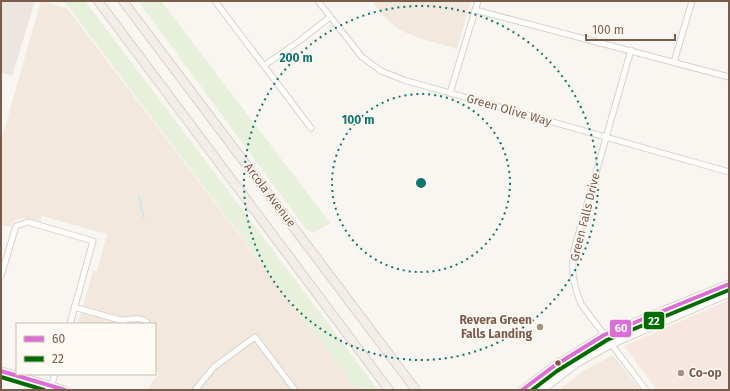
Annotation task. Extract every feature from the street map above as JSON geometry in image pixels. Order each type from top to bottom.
[{"type":"main road","name":"Arcola Avenue","points":[[98,1],[389,390]]},
{"type":"main road","name":"Arcola Avenue","points":[[123,1],[416,390]]},
{"type":"street","points":[[215,1],[265,65],[311,128]]},
{"type":"street","name":"Green Olive Way","points":[[318,1],[362,57],[381,72],[404,80],[729,172]]},
{"type":"street","points":[[450,93],[478,1]]},
{"type":"street","points":[[674,62],[692,1]]},
{"type":"street","points":[[475,10],[729,77]]},
{"type":"street","points":[[265,65],[330,17]]},
{"type":"street","name":"Green Falls Drive","points":[[631,50],[574,250],[572,273],[575,289],[581,304],[646,390]]},
{"type":"street","points":[[1,276],[16,226],[23,223],[28,222],[93,241],[70,323]]},
{"type":"street","points":[[522,390],[554,366],[604,335],[729,284]]},
{"type":"street","points":[[542,390],[577,363],[611,344],[728,295]]},
{"type":"street","points":[[74,307],[120,320],[142,318],[147,323]]},
{"type":"street","points":[[120,320],[124,323]]},
{"type":"street","points":[[195,390],[214,367],[255,337],[295,390]]},
{"type":"street","points":[[1,371],[51,388],[65,390]]},
{"type":"street","points":[[51,388],[55,375]]},
{"type":"shaded area","points":[[1,1],[35,1],[12,76],[1,73]]},
{"type":"shaded area","points":[[41,1],[67,8],[357,390],[146,390],[159,373],[156,372],[156,323],[78,323],[93,271],[97,271],[107,234],[42,216],[40,222],[24,218],[12,223],[11,227],[1,225],[1,141]]},
{"type":"shaded area","points":[[372,1],[471,1],[457,49],[416,37],[400,30],[387,20]]},
{"type":"shaded area","points":[[729,300],[729,390],[657,390],[624,346]]},
{"type":"shaded area","points":[[613,355],[640,390],[559,390],[583,371]]},
{"type":"green space","points":[[64,1],[85,1],[378,390],[357,390]]},
{"type":"green space","points":[[138,1],[161,1],[330,223],[314,233],[306,229]]},
{"type":"waterway","points":[[139,196],[144,218]]},
{"type":"transit line","name":"60","points":[[522,390],[554,366],[604,335],[729,284]]},
{"type":"transit line","name":"22","points":[[532,390],[557,371],[607,340],[729,290]]},
{"type":"transit line","name":"60","points":[[1,371],[65,390]]},
{"type":"transit line","name":"22","points":[[1,377],[44,390]]},
{"type":"place","name":"Revera Green Falls Landing","points":[[540,327]]},
{"type":"place","name":"Co-op","points":[[681,373]]}]
